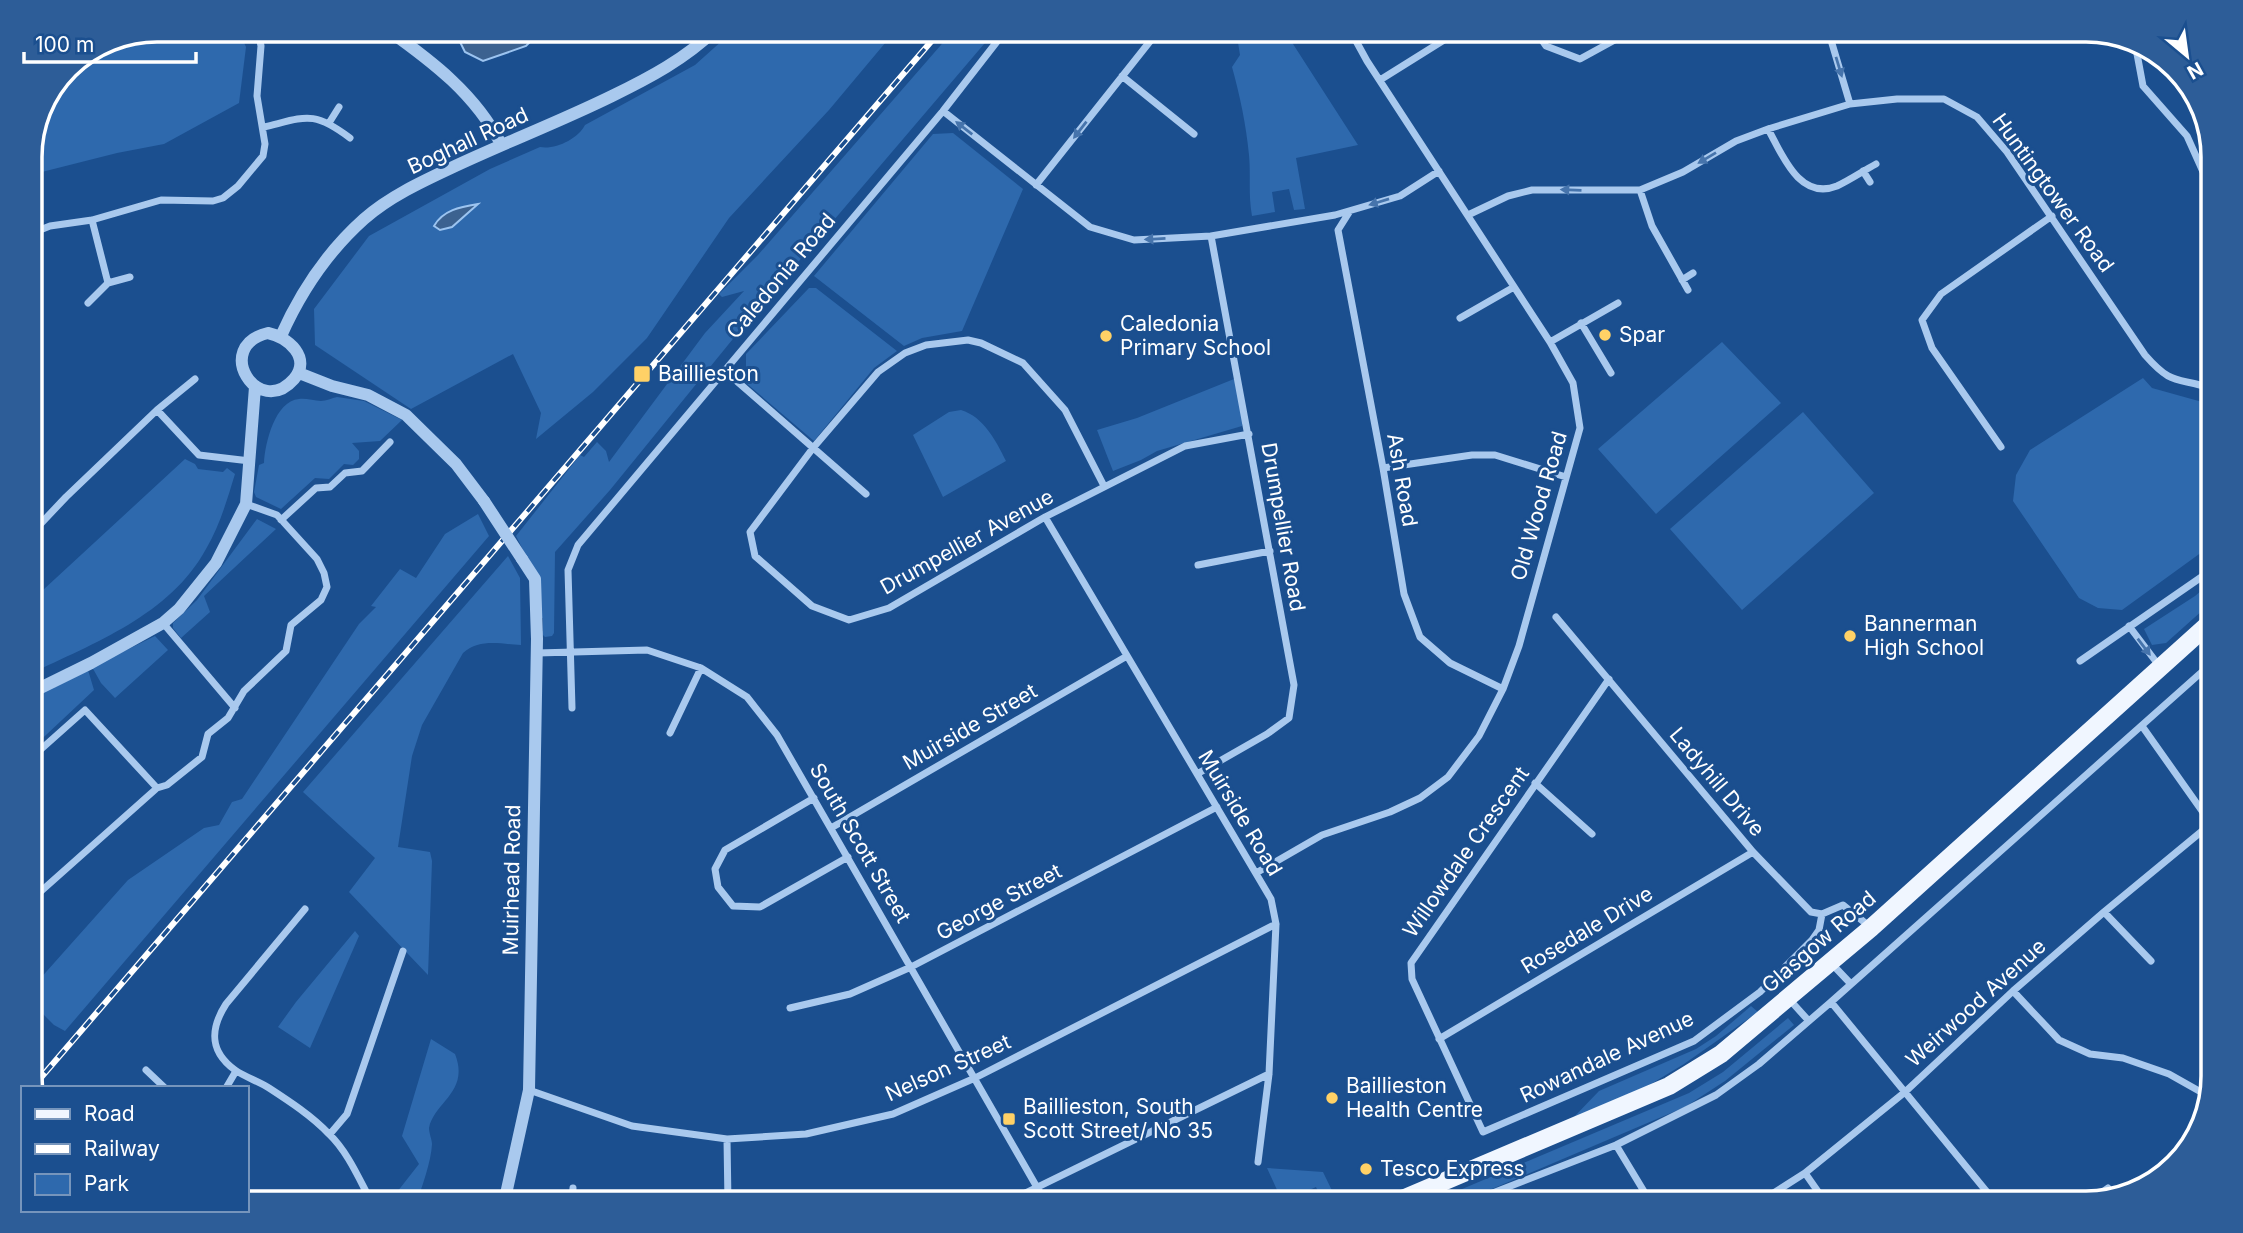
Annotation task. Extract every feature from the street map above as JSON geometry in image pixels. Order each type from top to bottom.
[{"type":"main road","name":"Glasgow Road","points":[[1421,1191],[1669,1086],[1721,1054],[1871,928],[2201,631]]},
{"type":"street","points":[[42,229],[92,220],[161,200],[207,202],[223,198],[238,186],[264,156],[264,127],[257,96],[260,42]]},
{"type":"street","points":[[405,42],[436,64],[473,101],[501,144]]},
{"type":"street","name":"Boghall Road","points":[[281,336],[298,300],[324,260],[366,218],[418,184],[638,83],[683,58],[701,42]]},
{"type":"street","name":"Caledonia Road","points":[[572,708],[568,570],[578,545],[943,111],[997,42]]},
{"type":"street","points":[[1037,185],[1149,42]]},
{"type":"street","name":"Old Wood Road","points":[[1256,873],[1322,835],[1390,812],[1420,798],[1448,777],[1479,736],[1503,689],[1519,646],[1580,428],[1573,383],[1550,342],[1357,42]]},
{"type":"street","points":[[1380,80],[1441,42]]},
{"type":"street","points":[[1543,42],[1546,46],[1580,59],[1611,42]]},
{"type":"street","points":[[1832,42],[1850,104]]},
{"type":"street","points":[[2137,54],[2143,86],[2187,136],[2201,167]]},
{"type":"street","points":[[1122,76],[1194,134]]},
{"type":"street","name":"Huntingtower Road","points":[[1468,215],[1507,196],[1532,190],[1640,190],[1683,172],[1736,141],[1850,104],[1897,99],[1944,99],[1977,117],[2007,152],[2145,355],[2161,373],[2174,381],[2201,387]]},
{"type":"street","points":[[329,123],[339,107]]},
{"type":"street","points":[[943,111],[1090,228],[1134,240],[1211,236],[1320,218],[1400,196],[1439,171]]},
{"type":"street","points":[[264,127],[310,118],[329,123],[349,138]]},
{"type":"street","points":[[1768,129],[1793,174],[1806,185],[1815,188],[1833,187],[1876,164]]},
{"type":"street","points":[[1863,171],[1870,182]]},
{"type":"street","points":[[1640,190],[1652,226],[1688,290]]},
{"type":"street","points":[[1320,218],[1338,230],[1350,211]]},
{"type":"street","points":[[2001,447],[1932,348],[1922,320],[1941,294],[2052,216]]},
{"type":"street","points":[[92,220],[108,283]]},
{"type":"street","name":"Ash Road","points":[[1338,230],[1404,594],[1420,637],[1450,663],[1503,689]]},
{"type":"street","name":"Drumpellier Road","points":[[1197,774],[1267,734],[1289,718],[1294,685],[1211,236]]},
{"type":"street","points":[[1682,280],[1693,273]]},
{"type":"street","points":[[88,303],[108,283],[130,277]]},
{"type":"street","points":[[1460,318],[1514,287]]},
{"type":"street","points":[[1550,342],[1618,303]]},
{"type":"street","points":[[1581,323],[1611,373]]},
{"type":"street","points":[[268,333],[281,336],[295,348],[299,373],[291,383],[279,389],[271,391],[255,387],[242,368],[241,359],[245,349],[258,335],[268,333]]},
{"type":"street","name":"Drumpellier Avenue","points":[[1104,486],[1065,410],[1023,363],[981,343],[968,340],[926,345],[905,353],[877,372],[813,448],[750,532],[755,555],[812,606],[849,620],[889,608],[1045,517],[1185,446],[1248,434]]},
{"type":"street","points":[[724,370],[866,494]]},
{"type":"street","name":"Muirhead Road","points":[[299,373],[332,386],[368,395],[406,415],[456,464],[484,501],[535,579],[537,653],[528,1090],[507,1191]]},
{"type":"street","points":[[42,522],[158,410],[195,379]]},
{"type":"street","points":[[42,687],[163,623],[179,609],[216,563],[246,503],[255,387]]},
{"type":"street","points":[[158,410],[199,455],[250,461]]},
{"type":"street","points":[[281,520],[316,488],[330,487],[345,473],[362,471],[390,442]]},
{"type":"street","points":[[1383,468],[1472,455],[1495,455],[1566,477]]},
{"type":"street","points":[[42,890],[157,788],[167,785],[202,757],[208,734],[228,718],[244,691],[286,651],[291,625],[321,600],[327,587],[317,559],[277,515],[246,503]]},
{"type":"street","name":"Muirside Road","points":[[1045,517],[1271,899],[1276,924],[1269,1074],[1258,1162]]},
{"type":"street","points":[[1198,565],[1270,551]]},
{"type":"street","points":[[2080,661],[2201,577]]},
{"type":"street","name":"Ladyhill Drive","points":[[1556,617],[1753,852],[1811,912],[1822,914]]},
{"type":"street","points":[[163,623],[235,708]]},
{"type":"street","points":[[2129,626],[2160,667]]},
{"type":"street","name":"South Scott Street","points":[[537,653],[647,650],[701,668],[747,697],[777,735],[1038,1189]]},
{"type":"street","name":"Muirside Street","points":[[831,828],[1127,656]]},
{"type":"street","points":[[670,733],[701,668]]},
{"type":"street","points":[[1498,1191],[1616,1145],[1716,1095],[1759,1064],[2201,673]]},
{"type":"street","name":"Willowdale Crescent","points":[[1483,1132],[1412,979],[1411,963],[1609,679]]},
{"type":"street","points":[[42,748],[85,710],[157,788]]},
{"type":"street","points":[[2142,726],[2201,807]]},
{"type":"street","points":[[1535,783],[1592,834]]},
{"type":"street","points":[[814,799],[725,850],[715,869],[718,887],[733,906],[760,907],[848,857]]},
{"type":"street","name":"George Street","points":[[790,1008],[850,994],[911,967],[1217,807]]},
{"type":"street","name":"Weirwood Avenue","points":[[1776,1191],[1805,1172],[1905,1092],[2013,991],[2104,912],[2201,834]]},
{"type":"street","name":"Rosedale Drive","points":[[1439,1039],[1753,852]]},
{"type":"street","points":[[1822,914],[1843,905],[1871,928]]},
{"type":"street","points":[[305,909],[226,1004],[217,1019],[213,1039],[220,1055],[236,1071],[267,1086],[330,1134],[365,1191]]},
{"type":"street","points":[[2104,912],[2151,961]]},
{"type":"street","name":"Rowandale Avenue","points":[[1483,1132],[1694,1041],[1760,992],[1812,940],[1819,930],[1822,914]]},
{"type":"street","name":"Nelson Street","points":[[528,1090],[632,1126],[727,1139],[806,1134],[893,1114],[975,1078],[1276,924]]},
{"type":"street","points":[[330,1134],[348,1114],[403,951]]},
{"type":"street","points":[[1831,962],[1850,983]]},
{"type":"street","points":[[2013,991],[2059,1040],[2090,1054],[2123,1058],[2168,1074],[2200,1092]]},
{"type":"street","points":[[1788,999],[1808,1020]]},
{"type":"street","points":[[1830,1002],[1986,1191]]},
{"type":"street","points":[[146,1070],[163,1086]]},
{"type":"street","points":[[227,1086],[236,1071]]},
{"type":"street","points":[[1033,1191],[1269,1074]]},
{"type":"street","points":[[727,1139],[728,1191]]},
{"type":"street","points":[[1616,1145],[1644,1191]]},
{"type":"street","points":[[1805,1172],[1818,1191]]},
{"type":"green space","points":[[244,42],[246,47],[239,103],[164,144],[42,172],[46,127],[54,106],[66,87],[81,71],[99,57],[134,44]]},
{"type":"green space","points":[[721,42],[886,42],[829,110],[729,218],[647,338],[593,392],[536,439],[541,413],[513,354],[411,409],[315,345],[314,309],[369,236],[490,169],[540,147],[552,147],[566,142],[577,135],[585,125],[695,65]]},
{"type":"green space","points":[[944,42],[986,42],[555,552],[554,633],[545,637],[540,632],[543,631],[543,618],[539,618],[540,583],[516,536],[580,455],[584,457],[597,442],[606,451],[609,462],[705,333],[744,291],[722,297],[719,294],[758,255]]},
{"type":"green space","points":[[1238,42],[1292,42],[1358,145],[1296,158],[1305,209],[1294,210],[1289,189],[1272,192],[1275,212],[1252,216],[1248,144],[1232,67],[1240,55]]},
{"type":"green space","points":[[953,133],[1023,189],[962,331],[922,338],[904,346],[814,276],[933,134]]},
{"type":"green space","points":[[809,288],[816,288],[897,351],[874,368],[814,441],[746,383],[746,354]]},
{"type":"green space","points":[[1722,342],[1781,403],[1656,514],[1598,449]]},
{"type":"green space","points":[[2143,378],[2152,388],[2201,402],[2201,553],[2122,610],[2098,608],[2079,598],[2013,501],[2016,475],[2030,450]]},
{"type":"green space","points":[[1234,379],[1243,401],[1242,426],[1157,451],[1113,471],[1097,430],[1137,418]]},
{"type":"green space","points":[[337,397],[364,401],[402,420],[380,441],[352,443],[359,451],[359,459],[353,465],[344,464],[329,479],[315,478],[281,509],[256,497],[254,492],[259,465],[264,463],[269,434],[284,407],[299,399],[321,401]]},
{"type":"green space","points":[[961,410],[983,424],[1006,461],[943,497],[913,435],[949,412]]},
{"type":"green space","points":[[1803,412],[1874,493],[1742,610],[1670,529]]},
{"type":"green space","points":[[185,459],[195,464],[198,469],[223,472],[227,468],[235,474],[223,512],[206,549],[191,572],[172,592],[128,625],[42,668],[42,591]]},
{"type":"green space","points":[[478,514],[489,536],[65,1031],[54,1025],[42,1013],[42,977],[128,880],[204,828],[219,825],[232,802],[242,799],[359,624],[376,607],[371,606],[400,569],[416,578],[445,534]]},
{"type":"green space","points":[[257,519],[276,529],[204,596],[210,612],[181,638],[173,628],[173,623],[197,600]]},
{"type":"green space","points":[[508,556],[520,578],[521,645],[483,644],[463,653],[422,725],[412,756],[398,847],[430,852],[432,861],[428,975],[349,892],[375,858],[303,792]]},
{"type":"green space","points":[[2201,591],[2201,612],[2166,643],[2152,645],[2144,629]]},
{"type":"green space","points":[[155,636],[168,650],[115,698],[101,683],[92,667]]},
{"type":"green space","points":[[88,670],[94,690],[42,739],[42,693]]},
{"type":"green space","points":[[355,931],[359,936],[310,1048],[278,1027]]},
{"type":"green space","points":[[1751,1006],[1758,1012],[1684,1064],[1646,1087],[1574,1117],[1599,1091],[1696,1049]]},
{"type":"green space","points":[[1788,1018],[1794,1025],[1725,1081],[1685,1107],[1487,1191],[1457,1191],[1689,1093],[1723,1072]]},
{"type":"green space","points":[[431,1039],[455,1054],[458,1078],[429,1128],[431,1151],[421,1191],[398,1191],[419,1164],[402,1136]]},
{"type":"green space","points":[[1267,1168],[1323,1172],[1332,1191],[1318,1191],[1316,1187],[1307,1191],[1278,1191]]},
{"type":"shaded area","points":[[460,42],[530,42],[526,46],[483,61],[465,52]]},
{"type":"shaded area","points":[[478,204],[452,227],[440,230],[434,226],[447,213]]},
{"type":"railway","points":[[42,1076],[931,42]]},
{"type":"place","name":"Spar","points":[[1605,335]]},
{"type":"place","name":"Caledonia Primary School","points":[[1106,336]]},
{"type":"place","name":"Baillieston","points":[[642,374]]},
{"type":"place","name":"Bannerman High School","points":[[1850,636]]},
{"type":"place","name":"Baillieston Health Centre","points":[[1332,1098]]},
{"type":"place","name":"Baillieston, South Scott Street/ No 35","points":[[1009,1119]]},
{"type":"place","name":"Tesco Express","points":[[1366,1169]]}]
